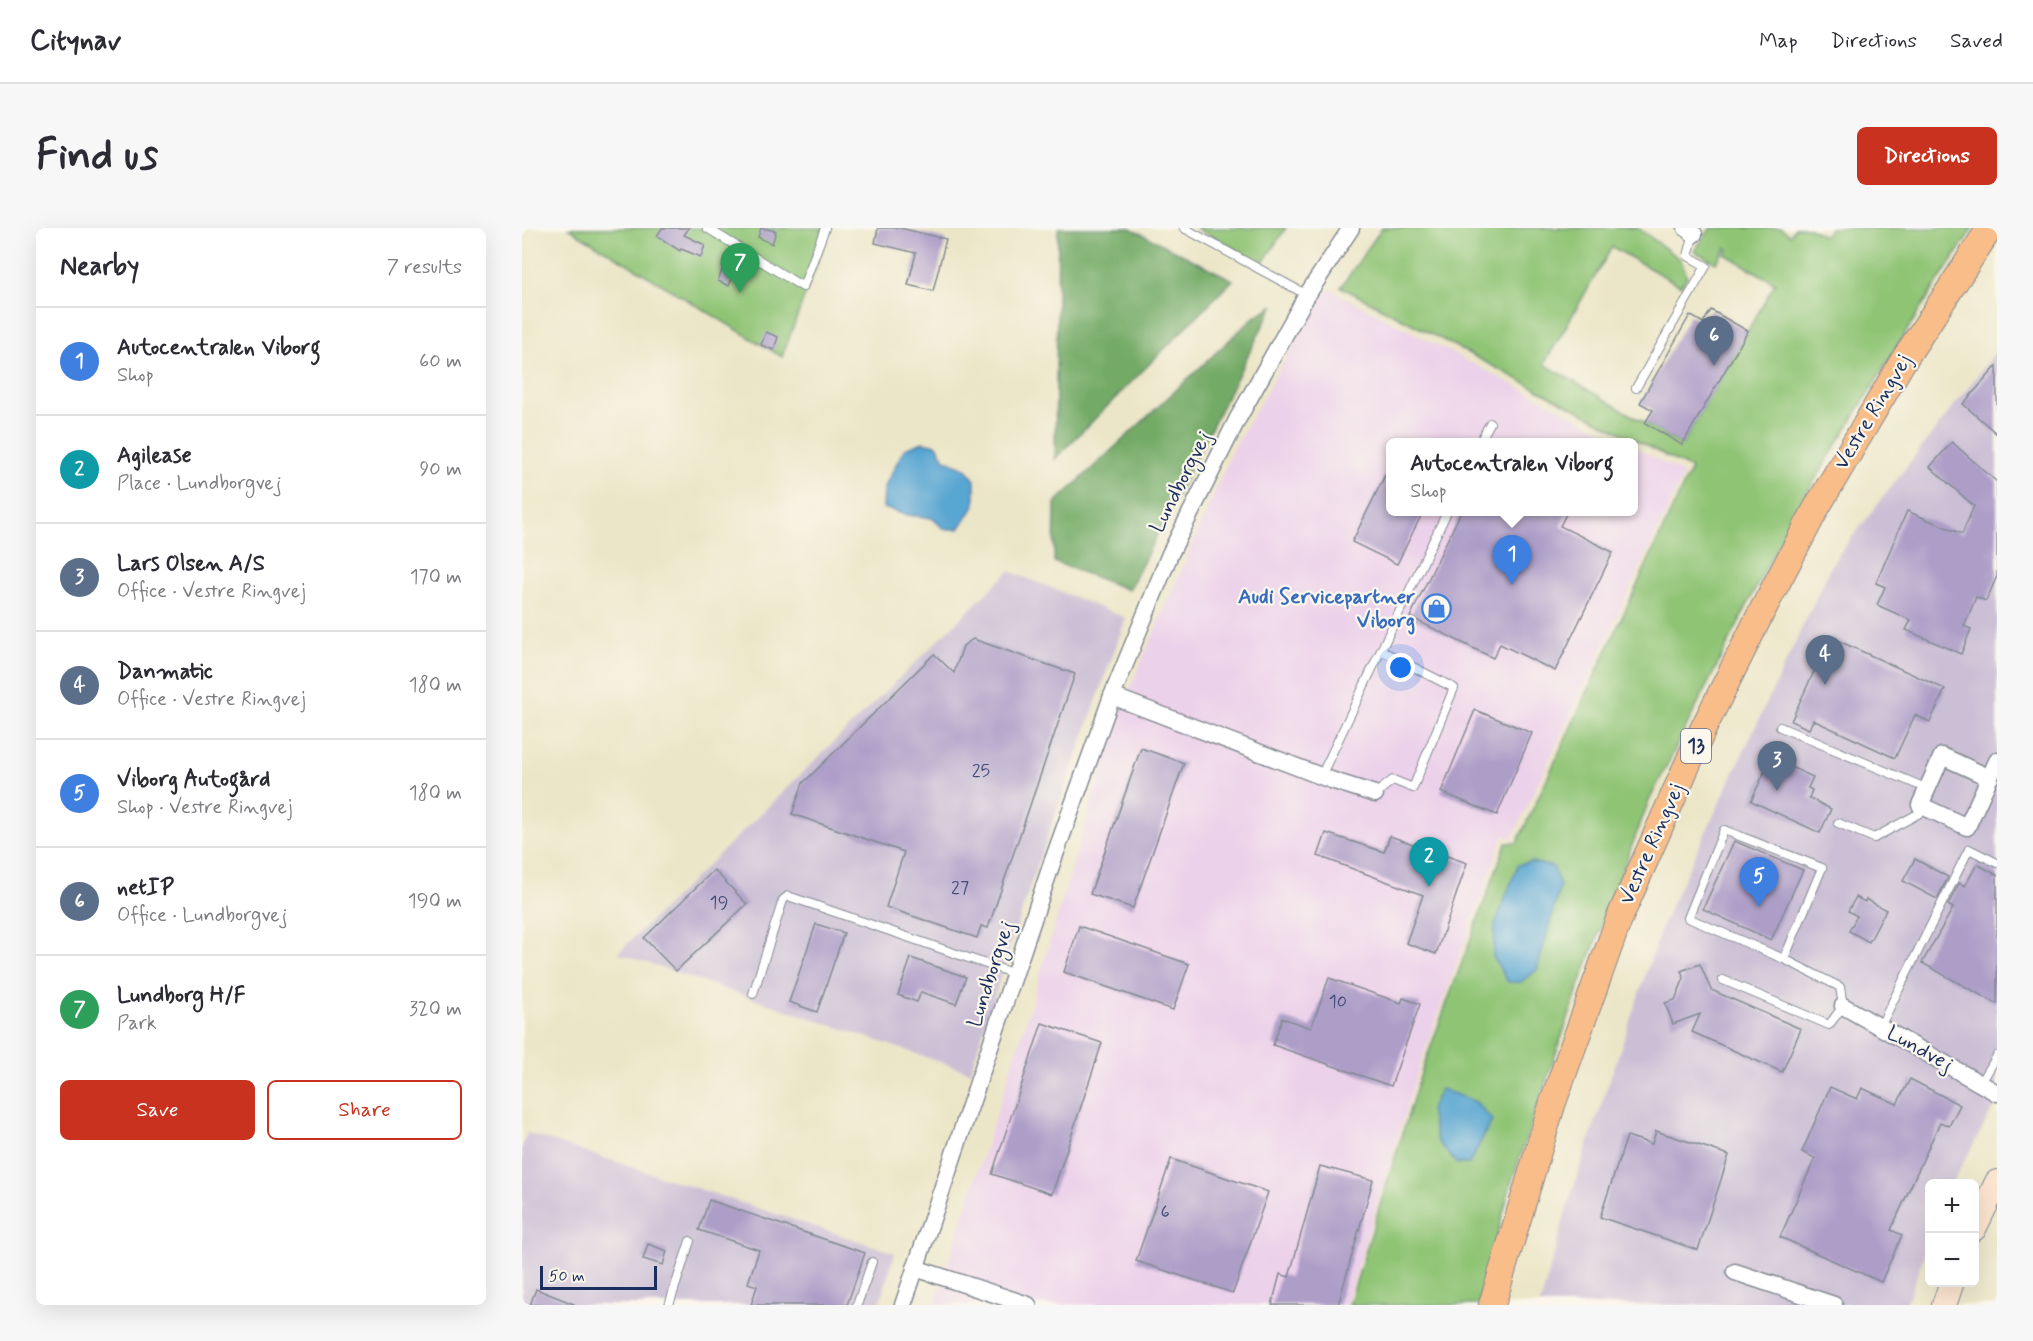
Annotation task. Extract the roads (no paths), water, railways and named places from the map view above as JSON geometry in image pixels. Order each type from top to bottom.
[{"type":"main road","name":"Vestre Ringvej","points":[[1492,1305],[1552,1105],[1619,919],[1704,727],[1817,507],[1903,361],[1990,228]]},
{"type":"street","name":"Lundborgvej","points":[[903,1305],[1052,863],[1112,696],[1170,554],[1237,420],[1307,296],[1351,228]]},
{"type":"street","points":[[1112,696],[1321,776],[1375,794]]},
{"type":"street","points":[[1990,778],[1942,756],[1920,805],[1967,827],[1990,778],[1997,761]]},
{"type":"street","name":"Lundvej","points":[[1843,1006],[1997,1093]]},
{"type":"street","points":[[1979,1219],[1997,1182]]},
{"type":"street","points":[[915,1268],[1028,1305]]},
{"type":"street","points":[[1735,1272],[1834,1305]]},
{"type":"street","points":[[1944,1305],[1950,1287]]},
{"type":"lane","points":[[708,228],[803,287],[825,228]]},
{"type":"lane","points":[[1190,229],[1307,296]]},
{"type":"lane","points":[[1636,388],[1706,266],[1688,256],[1693,230]]},
{"type":"lane","points":[[1482,438],[1490,423]]},
{"type":"lane","points":[[1321,776],[1445,516]]},
{"type":"lane","points":[[1375,794],[1393,780],[1413,788],[1454,688],[1382,651]]},
{"type":"lane","points":[[1780,727],[1928,789]]},
{"type":"lane","points":[[1838,823],[1874,838],[1927,808]]},
{"type":"lane","points":[[1723,980],[1829,1025],[1843,1006],[1840,987],[1688,918],[1724,830],[1822,868],[1784,960]]},
{"type":"lane","points":[[1881,1027],[1969,849],[1997,863]]},
{"type":"lane","points":[[753,994],[783,900],[788,896],[1015,974]]},
{"type":"lane","points":[[1981,1083],[1997,1056]]},
{"type":"lane","points":[[669,1305],[690,1241]]},
{"type":"lane","points":[[857,1305],[872,1262]]},
{"type":"water","points":[[923,442],[937,445],[945,459],[965,468],[975,480],[975,505],[959,529],[944,529],[932,518],[907,515],[883,508],[884,488],[904,449]]},
{"type":"water","points":[[1531,862],[1553,867],[1560,886],[1537,970],[1521,982],[1508,982],[1493,957],[1495,924],[1518,865]]},
{"type":"water","points":[[1441,1089],[1476,1102],[1492,1120],[1469,1164],[1457,1164],[1437,1141],[1430,1110]]},
{"type":"place","name":"Lundborg H/F","points":[[740,293]]},
{"type":"place","name":"netIP","points":[[1714,366]]},
{"type":"place","name":"Autocentralen Viborg","points":[[1512,585]]},
{"type":"place","name":"Audi Servicepartner Viborg","points":[[1436,609]]},
{"type":"place","name":"Danmatic","points":[[1825,685]]},
{"type":"place","name":"Lars Olsen A/S","points":[[1777,791]]},
{"type":"place","name":"Agilease","points":[[1429,887]]},
{"type":"place","name":"Viborg Autogård","points":[[1759,907]]}]
